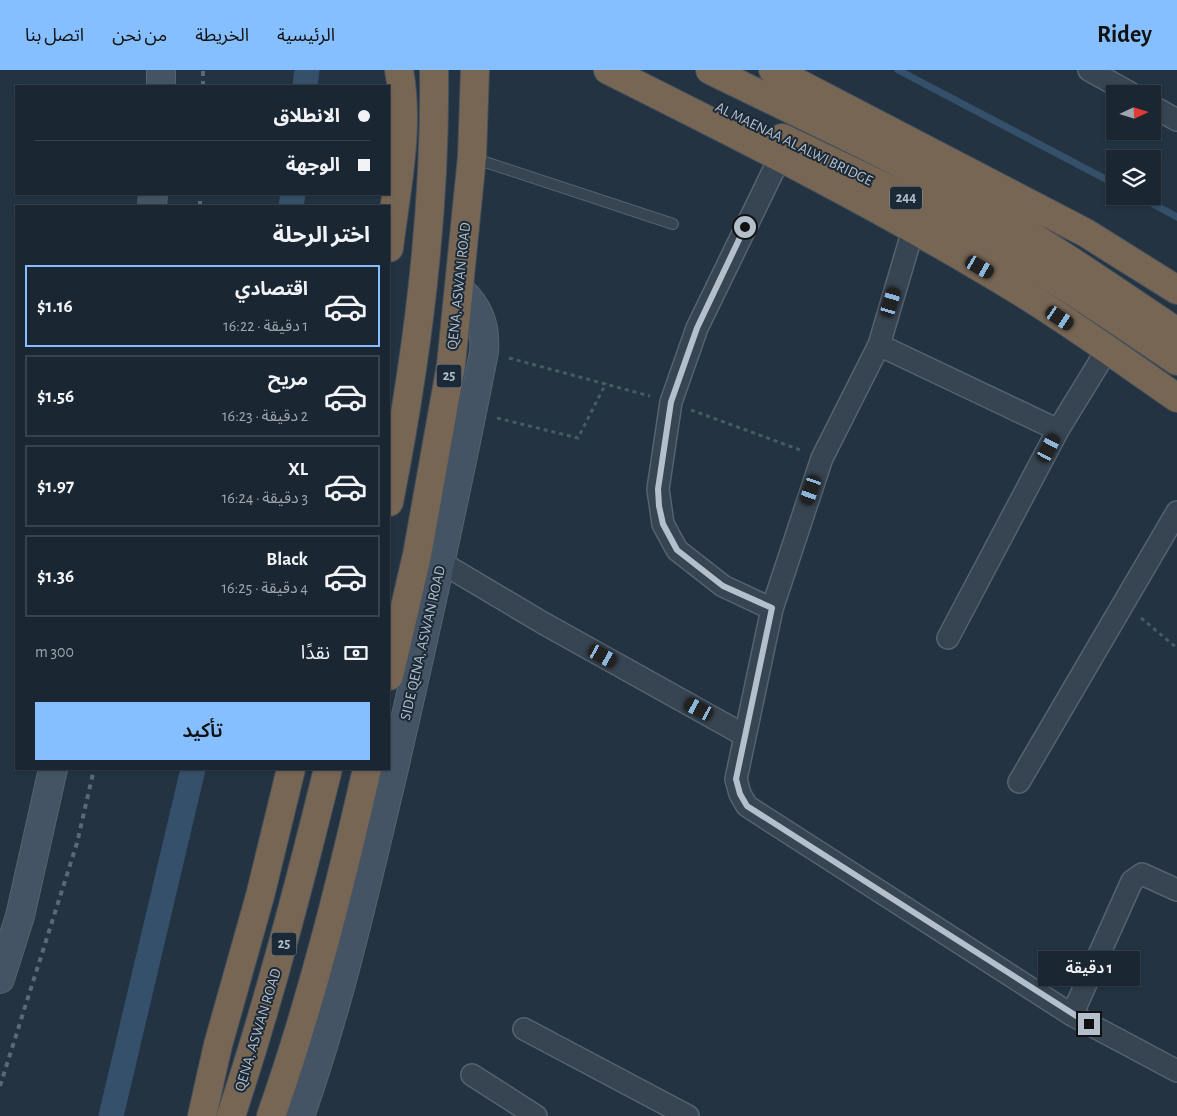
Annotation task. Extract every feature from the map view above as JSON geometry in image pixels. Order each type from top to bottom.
[{"type":"highway","points":[[390,240],[404,134],[404,93],[399,70]]},
{"type":"highway","points":[[390,497],[419,327],[430,213],[434,70]]},
{"type":"highway","name":"QENA, ASWAN ROAD","points":[[390,672],[436,461],[451,365],[472,157],[475,70]]},
{"type":"highway","points":[[608,70],[780,156],[1012,286],[1177,398]]},
{"type":"highway","name":"AL MAENAA AL ALWI BRIDGE","points":[[640,70],[947,218],[1073,292],[1172,343]]},
{"type":"highway","name":"AL MAENAA AL ALWI BRIDGE","points":[[710,70],[879,153],[996,215],[1057,251],[1172,343]]},
{"type":"highway","points":[[773,70],[1086,233],[1177,290]]},
{"type":"highway","points":[[202,1116],[218,1045],[260,896],[291,770]]},
{"type":"highway","name":"QENA, ASWAN ROAD","points":[[231,1116],[262,1023],[288,931],[328,770]]},
{"type":"highway","points":[[271,1116],[306,1008],[367,770]]},
{"type":"street","points":[[160,85],[161,70]]},
{"type":"street","points":[[1102,73],[1119,85]]},
{"type":"street","points":[[1161,111],[1177,120]]},
{"type":"street","points":[[772,608],[723,586],[696,567],[677,550],[663,524],[658,489],[671,402],[697,328],[780,156]]},
{"type":"street","points":[[913,230],[879,345],[822,458],[772,608],[736,779],[740,794],[747,806],[1072,1015],[1177,1072]]},
{"type":"street","name":"SIDE QENA, ASWAN ROAD","points":[[300,1116],[329,1028],[352,947],[442,562],[484,352],[486,334],[481,317],[472,301],[459,288]]},
{"type":"street","points":[[879,345],[1058,430]]},
{"type":"street","points":[[948,638],[1058,430],[1107,350]]},
{"type":"street","points":[[1019,782],[1177,512]]},
{"type":"street","points":[[442,562],[543,623],[744,734]]},
{"type":"street","points":[[0,979],[20,916],[53,770]]},
{"type":"street","points":[[1072,1015],[1132,881],[1142,874],[1177,890]]},
{"type":"street","points":[[524,1029],[688,1116]]},
{"type":"street","points":[[472,1075],[536,1116]]},
{"type":"lane","points":[[472,157],[673,224]]},
{"type":"path","points":[[484,352],[606,383],[671,402],[822,458]]},
{"type":"path","points":[[472,412],[578,438],[606,383]]},
{"type":"path","points":[[1123,603],[1177,648]]},
{"type":"waterway","points":[[305,85],[307,70]]},
{"type":"waterway","points":[[898,70],[1106,179]]},
{"type":"waterway","points":[[291,205],[293,195]]},
{"type":"waterway","points":[[1155,205],[1177,217]]},
{"type":"waterway","points":[[111,1116],[193,770]]},
{"type":"railway","points":[[203,70],[203,85]]},
{"type":"railway","points":[[200,195],[200,205]]},
{"type":"railway","points":[[0,1086],[77,843],[94,770]]},
{"type":"route","points":[[745,227],[718,280],[697,328],[671,402],[658,489],[663,524],[677,550],[696,567],[723,586],[772,608],[736,779],[740,794],[747,806],[1072,1015],[1089,1024]]}]
